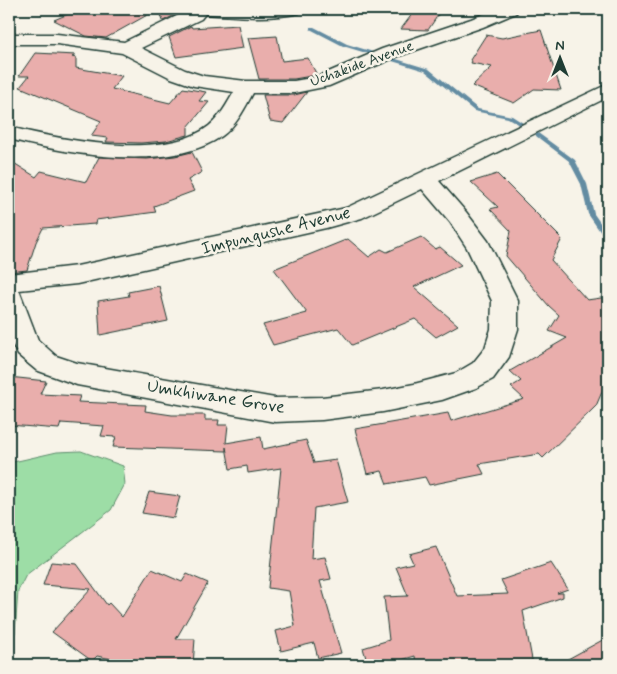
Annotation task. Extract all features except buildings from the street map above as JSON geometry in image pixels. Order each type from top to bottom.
[{"type":"street","points":[[9,39],[51,39],[126,48],[195,14],[201,9],[258,12],[293,9]]},
{"type":"street","name":"Uchakide Avenue","points":[[126,48],[178,74],[219,85],[294,87],[322,82],[389,53],[477,23],[510,9]]},
{"type":"street","points":[[13,134],[76,148],[141,150],[178,146],[196,142],[215,131],[231,114],[246,87]]},
{"type":"street","name":"Impungushe Avenue","points":[[9,283],[77,276],[326,222],[354,213],[608,90]]},
{"type":"street","name":"Umkhiwane Grove","points":[[9,295],[20,338],[27,348],[47,364],[62,371],[274,410],[346,406],[438,388],[465,380],[483,371],[498,349],[506,325],[506,311],[505,301],[479,247],[458,217],[425,180]]},
{"type":"green space","points":[[81,451],[123,466],[125,484],[111,510],[26,575],[18,591],[15,633],[9,643],[9,463],[57,452]]},
{"type":"waterway","points":[[312,28],[345,45],[427,70],[476,110],[510,117],[520,123]]},
{"type":"waterway","points":[[538,135],[572,160],[584,184],[591,214],[608,238]]}]
